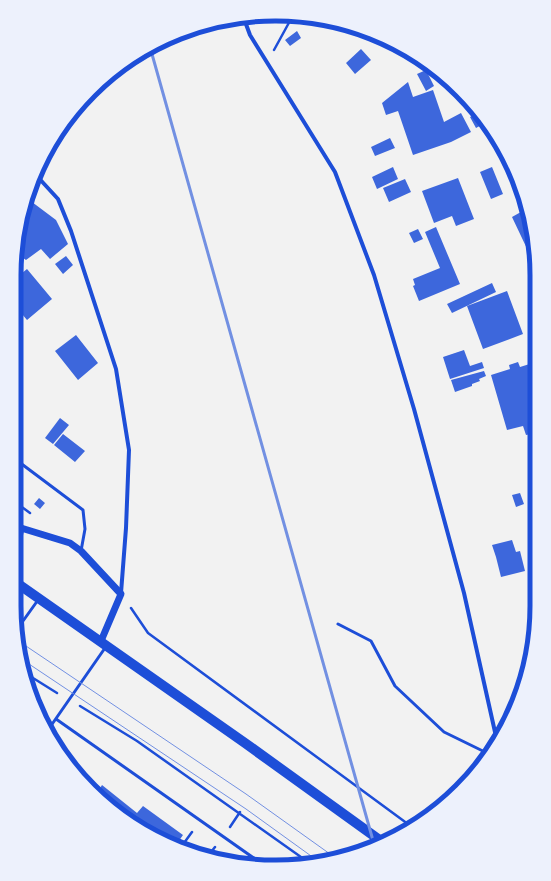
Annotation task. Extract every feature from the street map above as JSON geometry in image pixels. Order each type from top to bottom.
[{"type":"main road","points":[[21,586],[246,743],[378,839]]},
{"type":"street","points":[[245,23],[250,35],[335,172],[374,275],[412,402],[464,593],[495,734]]},
{"type":"street","points":[[39,180],[58,199],[71,231],[116,369],[129,450],[126,536],[121,594],[104,643]]},
{"type":"street","points":[[21,527],[70,543],[81,551],[121,594]]},
{"type":"lane","points":[[21,464],[83,510],[85,529],[81,551]]},
{"type":"lane","points":[[22,622],[39,598]]},
{"type":"lane","points":[[338,624],[371,642],[395,686],[444,732],[484,751]]},
{"type":"lane","points":[[51,726],[69,700],[104,643]]},
{"type":"lane","points":[[56,718],[256,859]]},
{"type":"path","points":[[266,60],[280,42],[290,22]]},
{"type":"path","points":[[121,594],[148,633],[245,706],[407,823]]},
{"type":"path","points":[[32,677],[137,741],[246,816],[303,858]]},
{"type":"path","points":[[184,843],[189,836]]},
{"type":"building","points":[[297,31],[301,38],[290,46],[285,40]]},
{"type":"building","points":[[361,49],[371,60],[355,74],[346,63]]},
{"type":"building","points":[[425,70],[434,86],[426,91],[417,74]]},
{"type":"building","points":[[408,82],[413,97],[433,90],[444,122],[461,113],[471,132],[451,142],[413,155],[398,111],[386,115],[382,103]]},
{"type":"building","points":[[473,115],[480,126],[476,128],[470,117]]},
{"type":"building","points":[[390,138],[395,148],[375,156],[371,147]]},
{"type":"building","points":[[393,167],[398,179],[377,189],[372,177]]},
{"type":"building","points":[[492,167],[503,194],[491,199],[480,172]]},
{"type":"building","points":[[458,178],[474,219],[456,226],[452,216],[434,223],[422,191]]},
{"type":"building","points":[[405,179],[411,192],[389,202],[383,188]]},
{"type":"building","points":[[32,202],[56,220],[68,244],[50,259],[41,249],[26,260],[22,257],[23,242]]},
{"type":"building","points":[[521,212],[529,252],[512,217]]},
{"type":"building","points":[[436,227],[460,284],[419,301],[413,286],[415,285],[413,279],[440,268],[425,232]]},
{"type":"building","points":[[418,229],[423,239],[414,243],[409,233]]},
{"type":"building","points":[[66,256],[73,265],[63,274],[55,264]]},
{"type":"building","points":[[27,269],[52,299],[27,320],[21,313],[21,274]]},
{"type":"building","points":[[492,283],[496,292],[452,313],[447,304]]},
{"type":"building","points":[[507,291],[523,334],[483,349],[467,306]]},
{"type":"building","points":[[76,335],[98,363],[78,380],[55,351]]},
{"type":"building","points":[[464,350],[470,366],[482,362],[484,368],[450,379],[443,357]]},
{"type":"building","points":[[518,362],[520,367],[530,364],[530,434],[526,435],[523,426],[507,430],[491,375],[510,369],[509,365]]},
{"type":"building","points":[[484,371],[486,376],[479,379],[480,381],[472,384],[472,386],[455,392],[451,380]]},
{"type":"building","points":[[60,418],[69,425],[53,444],[45,438]]},
{"type":"building","points":[[63,434],[85,451],[75,462],[54,445]]},
{"type":"building","points":[[520,493],[524,504],[516,507],[512,495]]},
{"type":"building","points":[[39,498],[45,503],[40,509],[34,504]]},
{"type":"building","points":[[512,540],[516,552],[520,551],[525,571],[501,577],[492,545]]},
{"type":"building","points":[[102,785],[137,813],[143,806],[183,835],[179,841],[148,826],[108,797],[100,789]]},
{"type":"tram line","points":[[24,645],[246,794],[330,854]]},
{"type":"tram line","points":[[28,663],[246,809],[313,857]]},
{"type":"railway","points":[[152,53],[373,841]]}]
